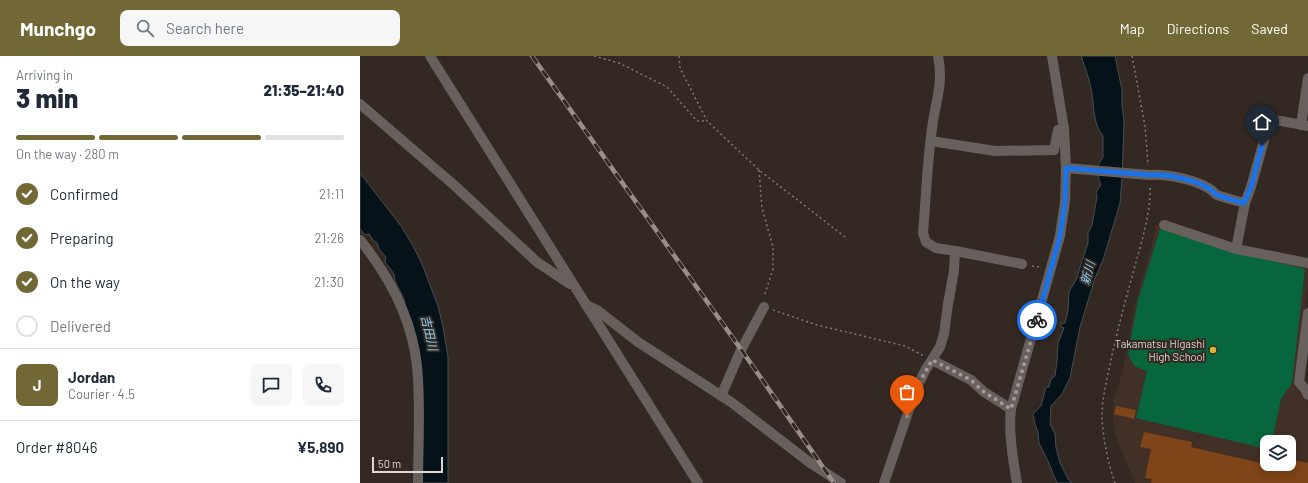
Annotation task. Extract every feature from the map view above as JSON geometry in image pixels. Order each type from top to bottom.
[{"type":"street","points":[[430,56],[698,483]]},
{"type":"street","points":[[938,56],[940,90],[932,129],[923,234],[926,242],[936,248],[1022,264]]},
{"type":"street","points":[[1017,483],[1011,438],[1011,409],[1060,236],[1065,202],[1066,168],[1064,129],[1052,56]]},
{"type":"street","points":[[1236,249],[1244,203],[1251,187],[1270,119],[1304,126],[1308,78]]},
{"type":"street","points":[[360,104],[454,185],[537,262],[574,286]]},
{"type":"street","points":[[931,141],[995,151],[1054,150],[1058,130],[1064,129]]},
{"type":"street","points":[[1066,168],[1149,175],[1160,174],[1190,181],[1210,189],[1216,194],[1244,203]]},
{"type":"street","points":[[1164,226],[1236,249],[1308,263]]},
{"type":"street","points":[[362,243],[375,258],[392,287],[408,324],[413,344],[418,382],[418,483]]},
{"type":"street","points":[[884,483],[916,389],[940,346],[944,334],[954,271],[955,251]]},
{"type":"street","points":[[586,305],[597,310],[638,342],[721,396],[841,483]]},
{"type":"street","points":[[721,396],[741,350],[764,307]]},
{"type":"street","points":[[1308,313],[1299,382],[1308,395]]},
{"type":"street","points":[[932,360],[971,380],[984,392],[1011,409]]},
{"type":"path","points":[[594,56],[619,62],[667,87],[697,121],[708,121]]},
{"type":"path","points":[[678,56],[680,68],[708,121],[759,170],[845,237]]},
{"type":"path","points":[[1115,483],[1103,434],[1102,417],[1104,391],[1150,203],[1145,126],[1132,56]]},
{"type":"path","points":[[759,170],[762,208],[773,247],[773,269],[762,302],[764,307],[817,325],[905,346],[932,360]]},
{"type":"path","points":[[1022,264],[1039,268],[1044,265]]},
{"type":"shaded area","name":"Takamatsu Higashi High School","points":[[1157,225],[1235,250],[1308,266],[1308,288],[1294,384],[1302,390],[1308,404],[1308,483],[1135,483],[1115,435],[1113,418],[1114,399],[1123,370],[1134,308]]},
{"type":"green space","name":"Takamatsu Higashi High School","points":[[1160,229],[1230,251],[1305,269],[1292,383],[1281,399],[1273,435],[1260,435],[1260,447],[1136,418],[1147,371],[1134,366],[1128,354],[1138,300]]},
{"type":"water","name":"新川","points":[[1081,56],[1115,56],[1122,90],[1124,121],[1122,179],[1120,203],[1103,260],[1095,278],[1080,327],[1070,378],[1062,394],[1051,406],[1050,424],[1055,434],[1056,448],[1060,463],[1068,479],[1072,483],[1057,483],[1039,443],[1038,432],[1033,414],[1041,406],[1046,387],[1049,387],[1051,379],[1055,376],[1058,343],[1064,328],[1060,326],[1061,324],[1065,323],[1068,311],[1069,292],[1076,280],[1088,243],[1088,233],[1092,225],[1097,197],[1096,192],[1101,185],[1099,180],[1098,165],[1103,157],[1103,136],[1097,126],[1094,115],[1091,88]]},
{"type":"water","name":"吉田川","points":[[360,173],[401,226],[412,244],[422,264],[438,306],[448,357],[448,483],[422,483],[422,377],[404,299],[395,281],[394,274],[385,262],[386,257],[379,249],[377,243],[369,234],[365,235],[360,229]]},
{"type":"building","points":[[1116,406],[1136,410],[1134,419],[1114,414]]},
{"type":"building","points":[[1144,432],[1192,442],[1191,447],[1260,463],[1260,471],[1296,471],[1296,460],[1308,463],[1308,483],[1151,483],[1152,479],[1145,478],[1151,449],[1140,447]]},
{"type":"railway","points":[[532,56],[745,355],[834,483]]},
{"type":"way so far","points":[[907,416],[916,389],[932,360],[971,380],[984,392],[1011,409],[1037,320]]},
{"type":"place","name":"Takamatsu Higashi High School","points":[[1213,350]]},
{"type":"route","points":[[1037,320],[1060,236],[1065,202],[1066,168],[1149,175],[1160,174],[1190,181],[1210,189],[1216,194],[1244,203],[1251,187],[1262,146]]}]
